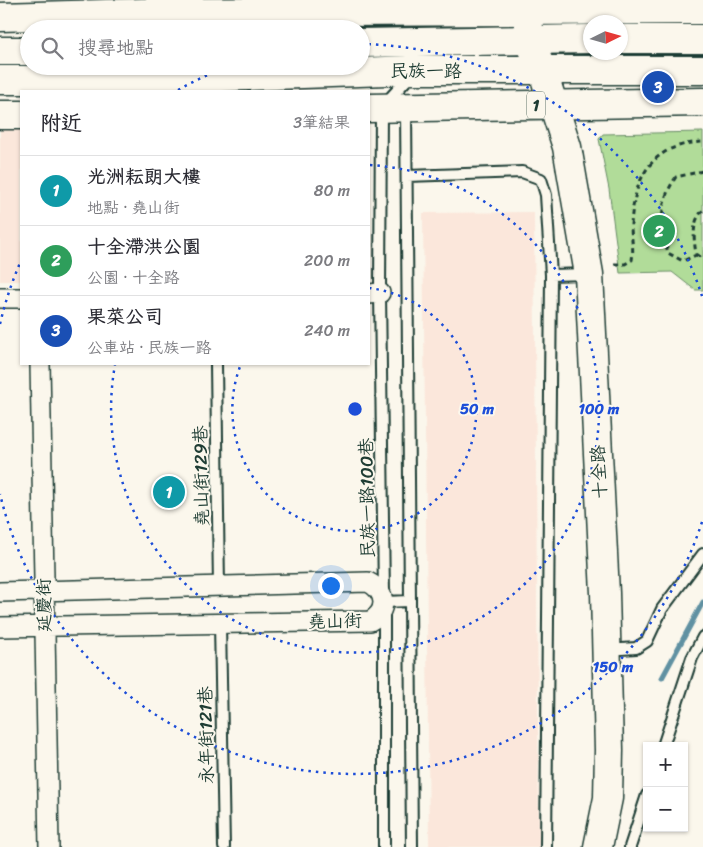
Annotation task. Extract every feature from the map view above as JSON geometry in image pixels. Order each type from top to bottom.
[{"type":"main road","name":"民族一路","points":[[370,47],[414,41],[529,5],[703,10]]},
{"type":"main road","points":[[529,5],[529,40]]},
{"type":"main road","name":"民族一路","points":[[0,17],[55,11],[141,14],[202,20]]},
{"type":"main road","name":"民族一路","points":[[370,37],[414,41],[543,72],[703,70]]},
{"type":"main road","points":[[628,39],[703,39]]},
{"type":"main road","name":"十全路","points":[[529,40],[543,72],[567,147],[589,274],[606,650],[608,798],[598,847]]},
{"type":"main road","name":"民族一路","points":[[370,43],[583,40]]},
{"type":"main road","points":[[0,51],[20,51]]},
{"type":"main road","name":"民族一路","points":[[0,80],[141,79],[170,75]]},
{"type":"main road","name":"民族一路","points":[[385,108],[703,102]]},
{"type":"main road","points":[[0,115],[20,115]]},
{"type":"street","points":[[0,298],[20,298]]},
{"type":"street","name":"延慶街","points":[[40,365],[49,847]]},
{"type":"street","name":"堯山街","points":[[0,592],[219,588],[368,582],[381,591],[384,602],[381,611],[370,621],[0,628]]},
{"type":"lane","points":[[412,847],[408,176],[385,108],[414,41]]},
{"type":"lane","name":"民族一路100巷","points":[[384,847],[384,602],[375,293],[385,108]]},
{"type":"lane","points":[[408,176],[522,172],[541,179],[546,195],[552,275],[546,847]]},
{"type":"lane","points":[[552,275],[589,274]]},
{"type":"lane","name":"堯山街129巷","points":[[216,365],[219,588]]},
{"type":"lane","points":[[606,650],[636,648],[647,641],[662,609],[703,554]]},
{"type":"lane","points":[[384,602],[410,601]]},
{"type":"lane","name":"永年街121巷","points":[[220,623],[224,847]]},
{"type":"lane","points":[[664,742],[692,658],[703,637]]},
{"type":"lane","points":[[630,847],[643,807]]},
{"type":"path","points":[[614,264],[625,264],[632,260],[634,250],[631,228],[638,181],[654,159],[674,147],[703,142]]},
{"type":"path","points":[[703,171],[676,177],[666,192],[662,208],[663,233],[668,253],[683,261],[696,255],[703,258]]},
{"type":"path","points":[[696,255],[694,237],[695,218],[703,210]]},
{"type":"shaded area","points":[[20,127],[20,281],[0,281],[0,128]]},
{"type":"shaded area","points":[[534,212],[539,847],[429,847],[423,213]]},
{"type":"green space","points":[[703,132],[703,290],[695,290],[672,272],[620,273],[609,189],[599,139],[603,134]]},
{"type":"waterway","points":[[662,678],[703,602]]},
{"type":"place","name":"果菜公司","points":[[658,87]]},
{"type":"place","name":"十全滯洪公園","points":[[659,231]]},
{"type":"place","name":"光洲耘朗大樓","points":[[169,492]]}]
